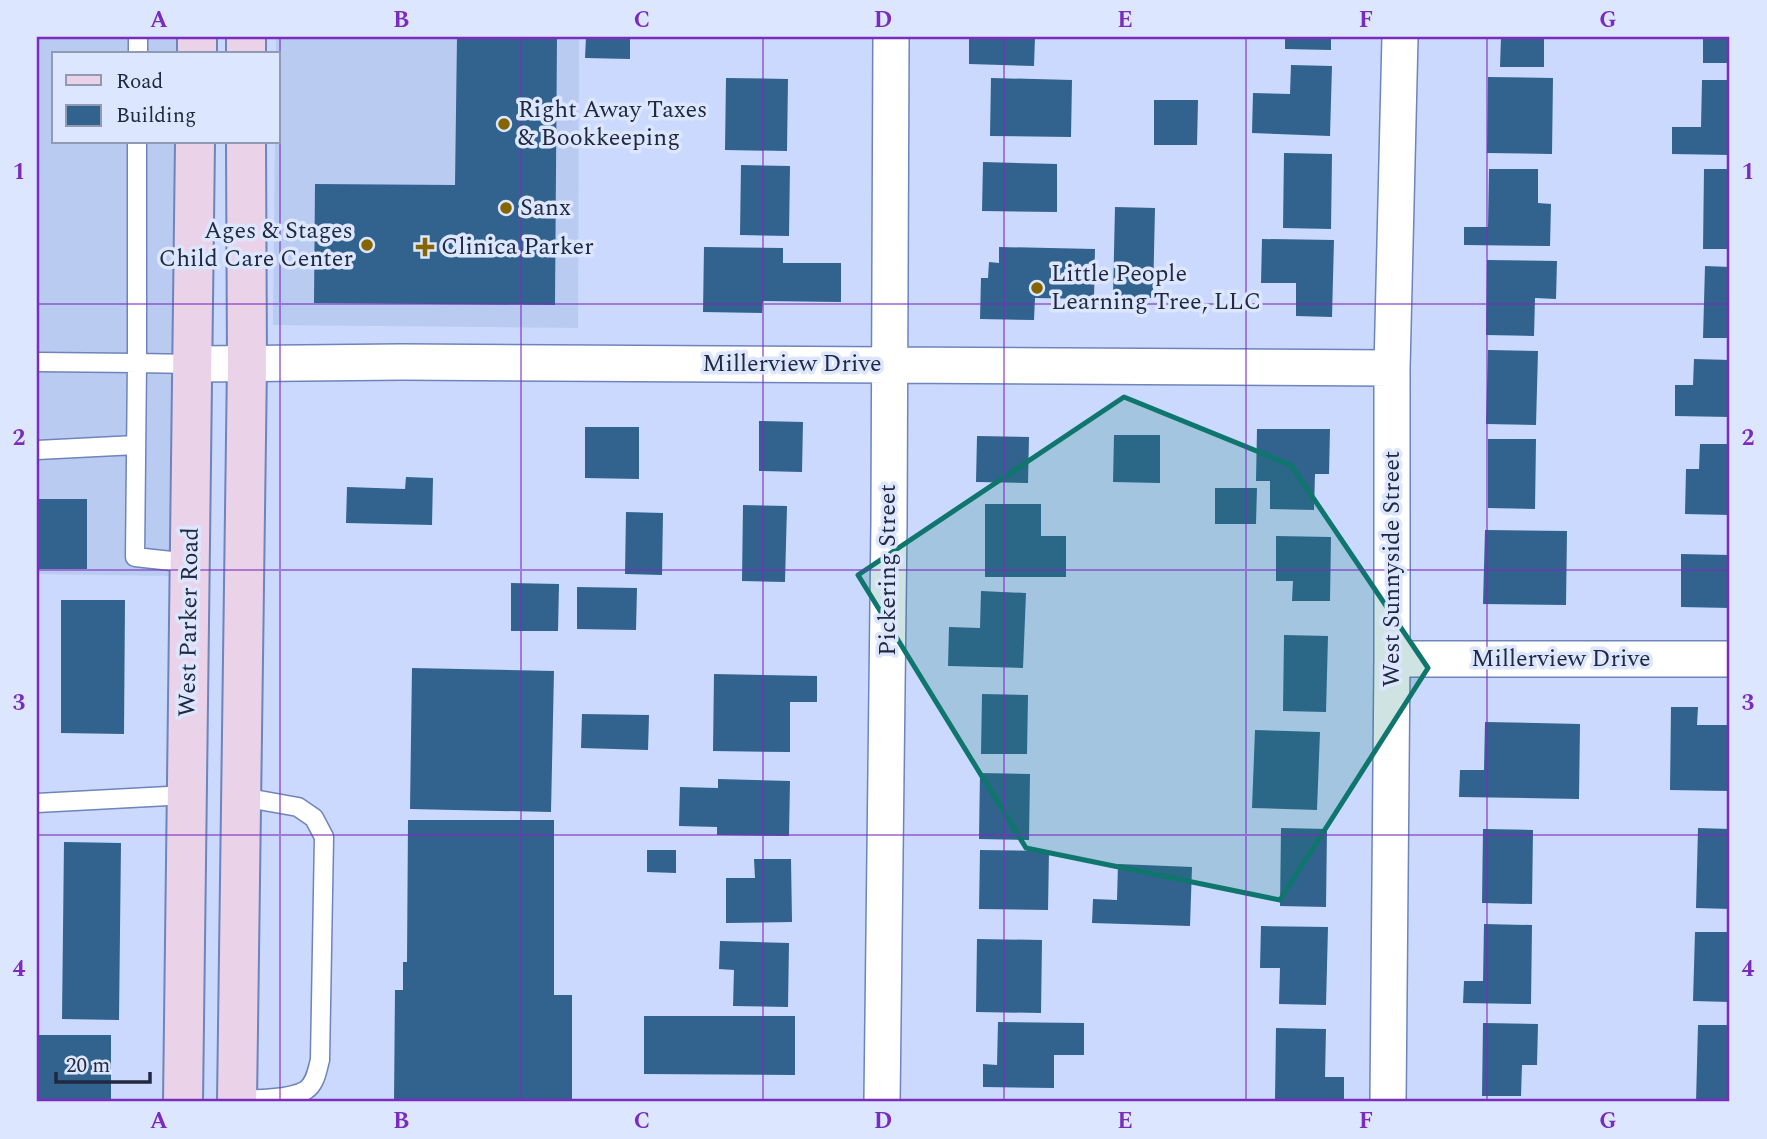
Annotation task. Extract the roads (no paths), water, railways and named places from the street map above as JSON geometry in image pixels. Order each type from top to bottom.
[{"type":"main road","name":"West Parker Road","points":[[183,1102],[195,144]]},
{"type":"main road","points":[[237,1101],[247,364],[246,144]]},
{"type":"main road","points":[[187,796],[242,797]]},
{"type":"street","name":"Pickering Street","points":[[882,1102],[889,523],[891,37]]},
{"type":"street","name":"West Sunnyside Street","points":[[1388,1102],[1392,368],[1400,37]]},
{"type":"street","name":"Millerview Drive","points":[[191,364],[1392,368]]},
{"type":"street","name":"Millerview Drive","points":[[1392,659],[1730,659]]},
{"type":"lane","points":[[137,144],[135,557],[190,563]]},
{"type":"lane","points":[[37,362],[191,364]]},
{"type":"lane","points":[[37,450],[136,445]]},
{"type":"lane","points":[[37,803],[187,796]]},
{"type":"lane","points":[[237,1101],[266,1100],[305,1091],[315,1079],[320,1060],[324,851],[324,837],[314,818],[298,807],[242,797]]},
{"type":"place","name":"Right Away Taxes & Bookkeeping","points":[[504,124]]},
{"type":"place","name":"Sanx","points":[[506,208]]},
{"type":"place","name":"Ages & Stages Child Care Center","points":[[367,245]]},
{"type":"place","name":"Clinica Parker","points":[[425,247]]},
{"type":"place","name":"Little People Learning Tree, LLC","points":[[1037,288]]}]
